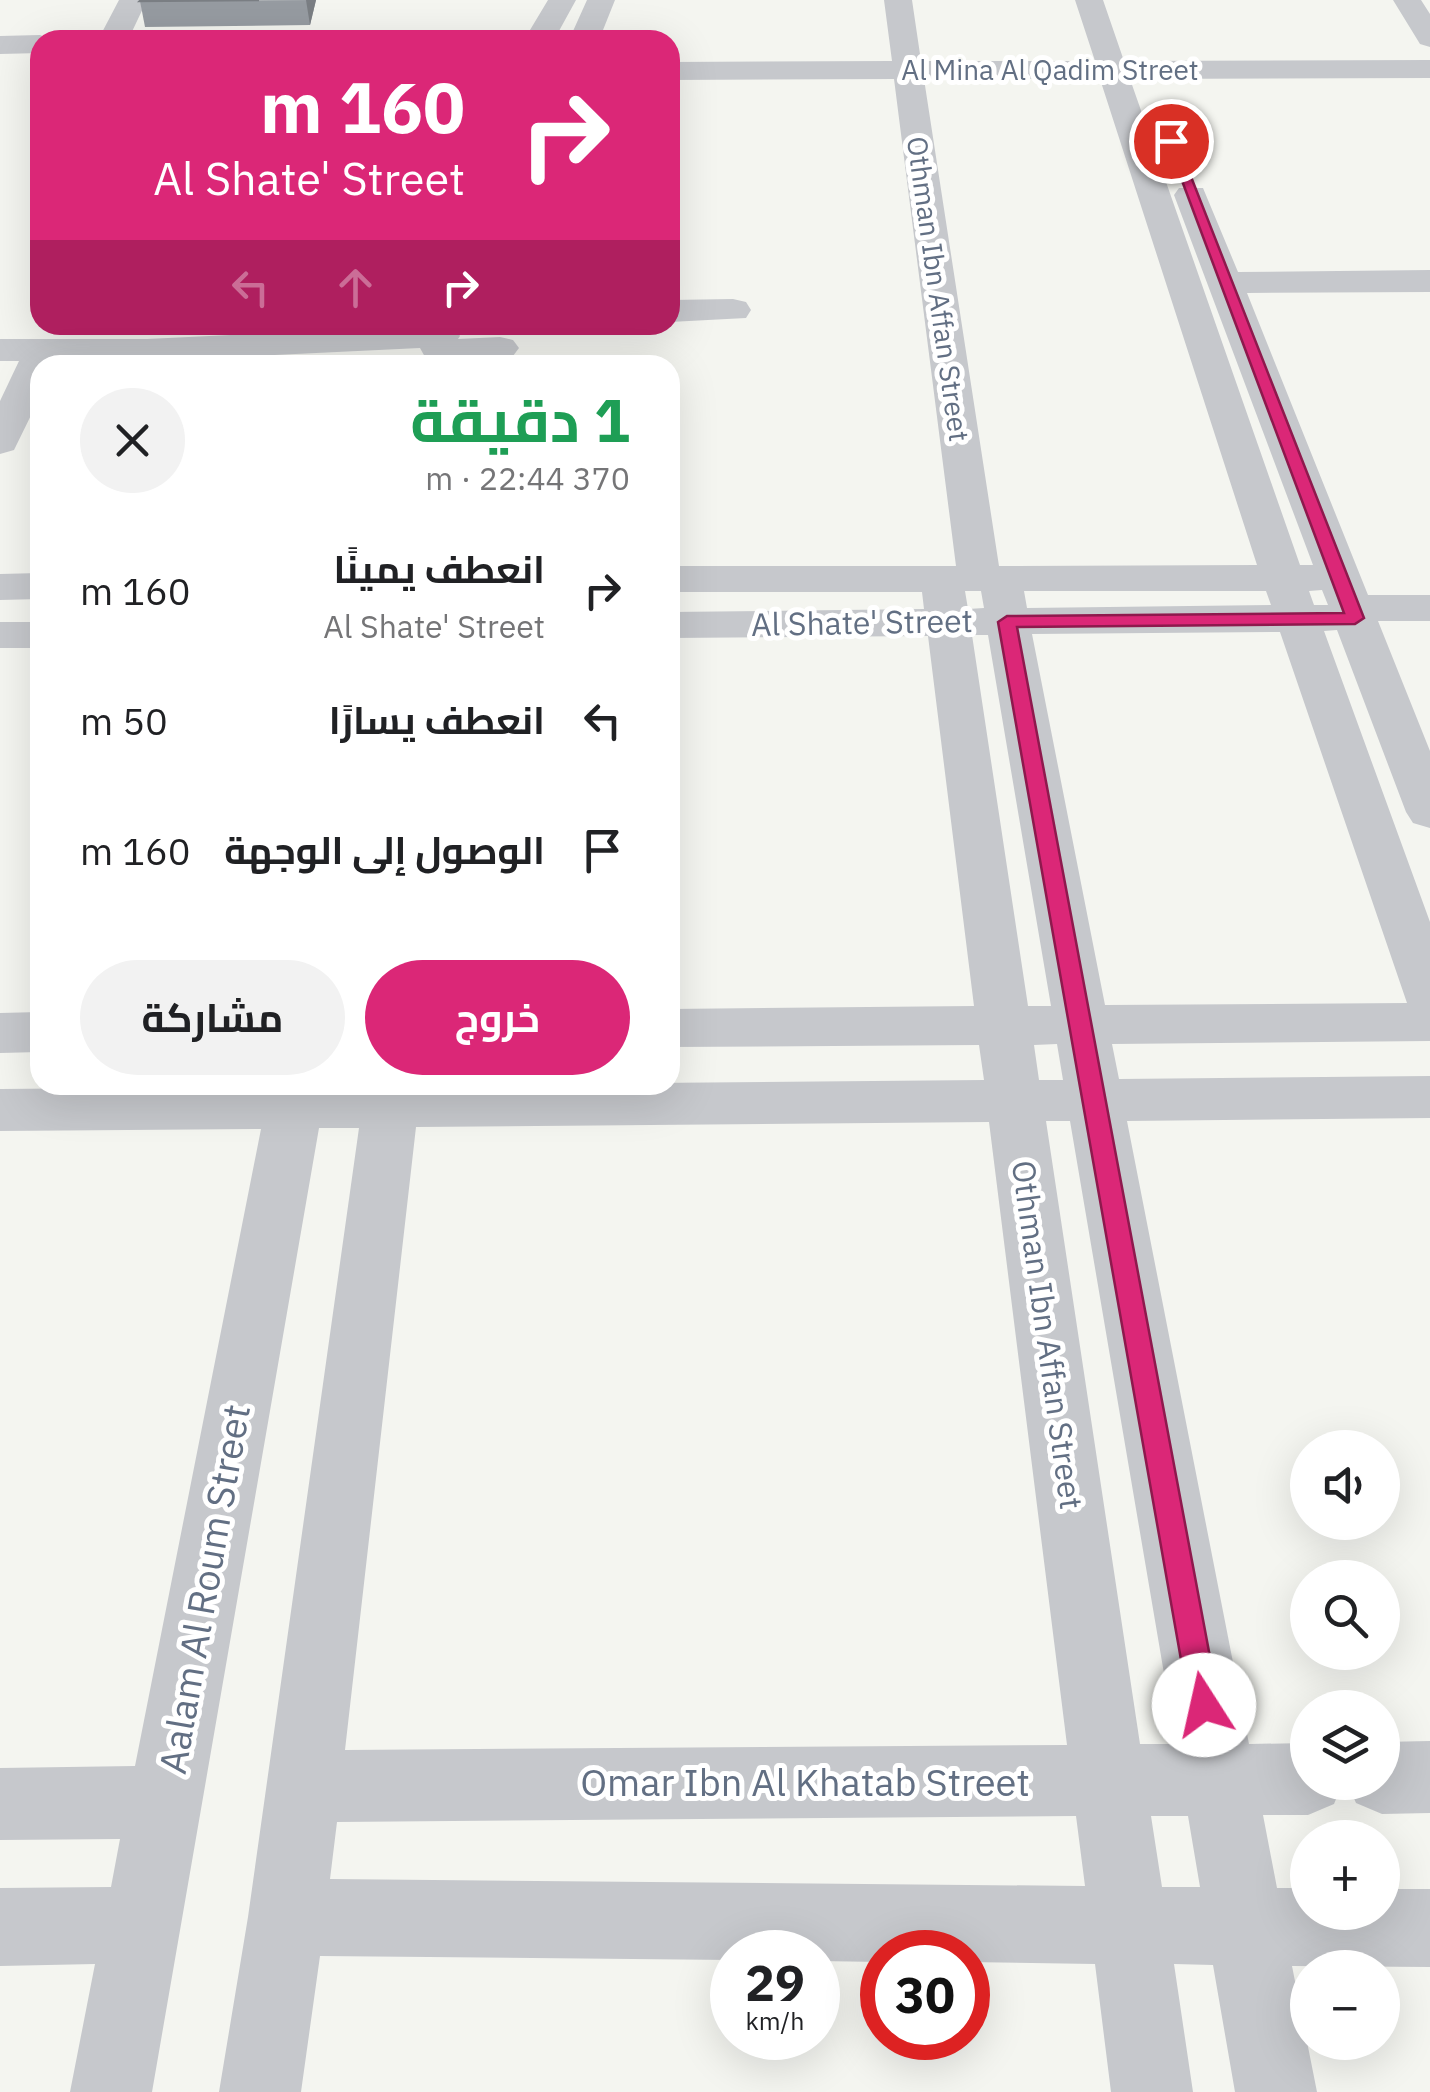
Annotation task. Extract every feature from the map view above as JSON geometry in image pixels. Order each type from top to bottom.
[{"type":"street","points":[[118,30],[134,0]]},
{"type":"street","points":[[545,30],[562,0]]},
{"type":"street","points":[[588,30],[601,0]]},
{"type":"street","name":"Othman Ibn Affan Street","points":[[898,0],[975,596],[1004,1026],[1152,2092]]},
{"type":"street","points":[[1089,0],[1128,70],[1225,283],[1430,812]]},
{"type":"street","points":[[1116,0],[1128,70],[1291,598],[1430,996]]},
{"type":"street","points":[[1406,0],[1430,38]]},
{"type":"street","points":[[0,45],[30,44]]},
{"type":"street","name":"Al Mina Al Qadim Street","points":[[680,70],[1430,69]]},
{"type":"street","points":[[1225,283],[1430,281]]},
{"type":"street","points":[[680,311],[733,310]]},
{"type":"street","points":[[0,350],[274,336],[440,344],[475,352],[501,346]]},
{"type":"street","points":[[41,355],[43,350]]},
{"type":"street","points":[[0,442],[30,378]]},
{"type":"street","name":"Al Shate' Street","points":[[680,580],[975,596],[1291,598],[1430,608]]},
{"type":"street","points":[[0,587],[30,586]]},
{"type":"street","name":"Othman Ibn Affan Street","points":[[975,596],[1081,1025],[1276,2092]]},
{"type":"street","name":"Al Shate' Street","points":[[680,624],[975,596]]},
{"type":"street","points":[[0,635],[30,634]]},
{"type":"street","points":[[680,1028],[1430,1022]]},
{"type":"street","points":[[0,1033],[30,1032]]},
{"type":"street","points":[[0,1110],[296,1096],[1015,1101],[1430,1097]]},
{"type":"street","name":"Aalam Al Roum Street","points":[[111,2092],[296,1096]]},
{"type":"street","points":[[260,2092],[287,1917],[391,1096]]},
{"type":"street","points":[[1400,1778],[1430,1777]]},
{"type":"street","name":"Omar Ibn Al Khatab Street","points":[[303,1786],[1290,1779]]},
{"type":"street","points":[[0,1804],[166,1802]]},
{"type":"street","points":[[287,1917],[1430,1928]]},
{"type":"street","points":[[0,1928],[142,1925]]},
{"type":"route","points":[[1171,141],[1355,618],[1007,622],[1204,1705]]}]
